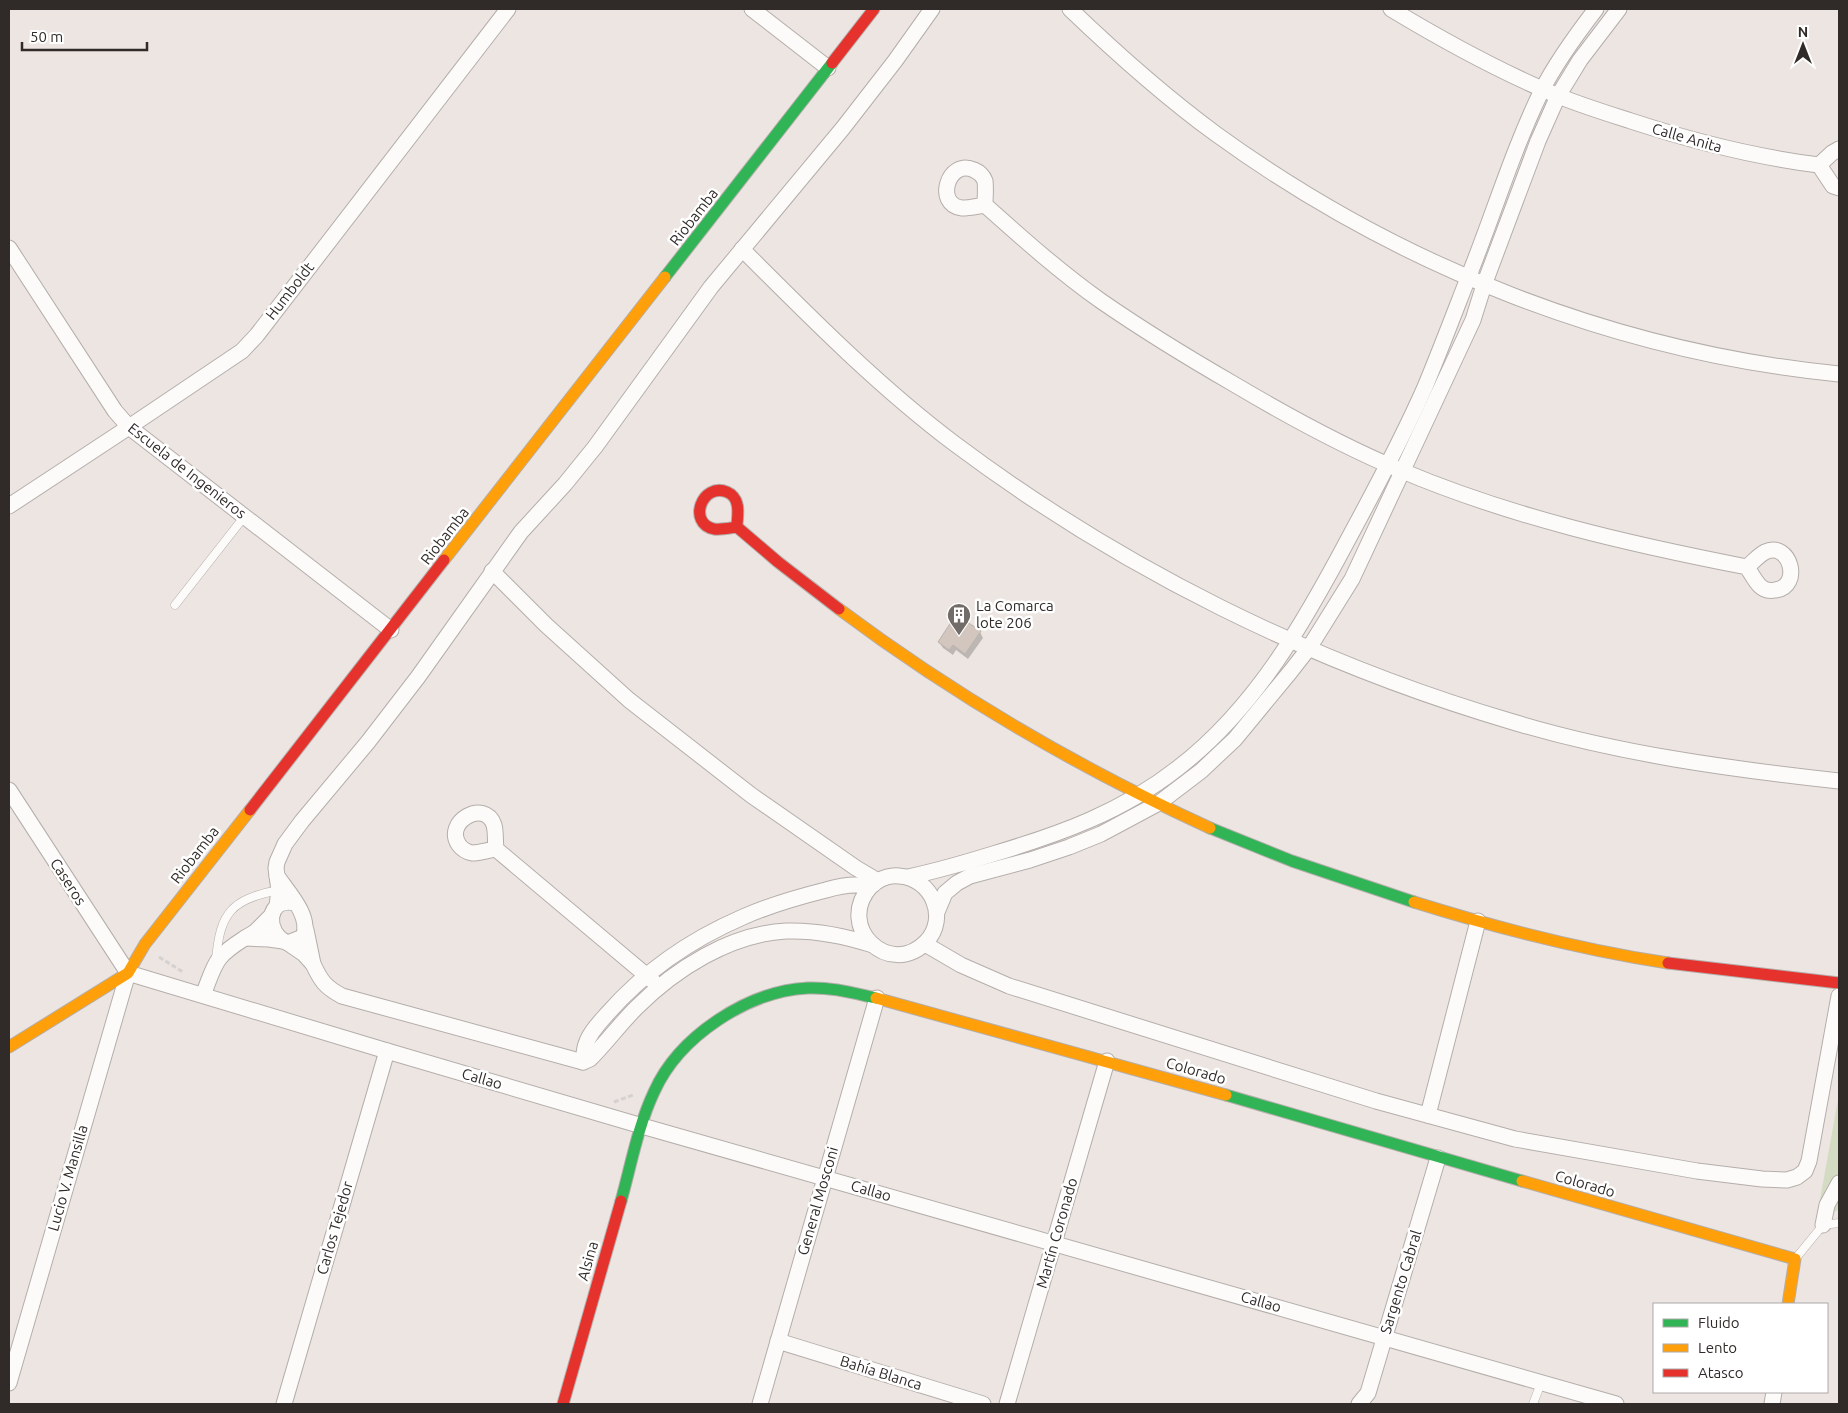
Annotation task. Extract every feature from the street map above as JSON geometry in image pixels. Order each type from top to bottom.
[{"type":"street","name":"Humboldt","points":[[9,506],[242,351],[508,9]]},
{"type":"street","points":[[752,9],[828,68]]},
{"type":"street","name":"Riobamba","points":[[9,1047],[128,973],[145,944],[158,927],[874,9]]},
{"type":"street","points":[[313,964],[304,954],[274,931],[276,868],[285,844],[418,677],[521,532],[565,484],[595,447],[711,288],[843,128],[895,61],[932,9]]},
{"type":"street","points":[[1070,9],[1116,52],[1166,94],[1259,164],[1391,242],[1468,279],[1572,317],[1693,350],[1792,369],[1839,374]]},
{"type":"street","name":"Calle Anita","points":[[1392,9],[1439,37],[1543,90],[1598,111],[1692,140],[1769,158],[1819,166]]},
{"type":"street","points":[[583,1062],[586,1043],[596,1027],[617,1003],[646,974],[704,936],[742,917],[771,906],[829,889],[875,883],[897,876],[908,877],[934,872],[1069,830],[1115,809],[1139,795],[1177,769],[1205,746],[1231,720],[1270,672],[1292,640],[1317,598],[1386,465],[1424,388],[1468,279],[1510,165],[1543,90],[1576,35],[1596,9]]},
{"type":"street","points":[[276,897],[295,903],[305,922],[313,964],[320,979],[329,989],[342,996],[583,1062],[590,1059],[636,1008],[660,987],[680,971],[706,955],[738,941],[766,934],[805,931],[850,938],[873,945],[882,951],[892,954],[903,954],[915,950],[924,944],[932,934],[937,912],[945,894],[957,883],[970,876],[1030,860],[1069,847],[1101,834],[1159,803],[1201,771],[1234,739],[1262,707],[1308,648],[1352,579],[1473,320],[1484,285],[1538,141],[1558,96],[1580,60],[1619,9]]},
{"type":"street","points":[[1839,149],[1819,166],[1833,186],[1839,188]]},
{"type":"street","points":[[985,205],[1037,251],[1100,300],[1158,338],[1264,403],[1386,465],[1479,499],[1594,535],[1747,567]]},
{"type":"street","name":"Escuela de Ingenieros","points":[[9,248],[115,411],[129,427],[390,630]]},
{"type":"street","points":[[742,249],[858,362],[952,442],[1007,482],[1088,534],[1159,576],[1238,617],[1352,668],[1455,704],[1523,725],[1646,754],[1778,774],[1839,781]]},
{"type":"street","points":[[737,526],[764,551],[818,593],[935,676],[1062,754],[1139,795],[1226,835],[1382,892],[1478,922],[1598,950],[1657,961],[1730,972],[1839,983]]},
{"type":"street","points":[[492,571],[546,625],[630,700],[751,795],[875,883]]},
{"type":"street","name":"Caseros","points":[[9,790],[128,973]]},
{"type":"street","points":[[496,848],[660,987]]},
{"type":"street","points":[[908,877],[919,882],[928,890],[934,900],[937,912]]},
{"type":"street","points":[[873,945],[861,930],[859,920],[861,901],[875,883]]},
{"type":"street","points":[[276,897],[295,903]]},
{"type":"street","points":[[203,995],[216,962],[226,950],[265,924],[276,897]]},
{"type":"street","points":[[1428,1115],[1478,922]]},
{"type":"street","points":[[245,938],[286,942],[303,937],[306,930]]},
{"type":"street","points":[[924,944],[961,965],[1036,996],[1376,1101],[1515,1140],[1687,1169],[1762,1179],[1787,1180],[1797,1177],[1805,1171],[1810,1161],[1839,996]]},
{"type":"street","name":"Callao","points":[[128,973],[642,1126],[1616,1404]]},
{"type":"street","name":"Lucio V. Mansilla","points":[[9,1383],[128,973]]},
{"type":"street","name":"Colorado","points":[[642,1126],[654,1091],[669,1067],[695,1037],[722,1016],[759,999],[791,990],[809,988],[834,989],[877,998],[1107,1061],[1438,1158],[1795,1259]]},
{"type":"street","name":"General Mosconi","points":[[760,1404],[877,998]]},
{"type":"street","name":"Carlos Tejedor","points":[[284,1404],[387,1051]]},
{"type":"street","name":"Martín Coronado","points":[[1007,1404],[1107,1061]]},
{"type":"street","name":"Alsina","points":[[562,1404],[642,1126]]},
{"type":"street","name":"Sargento Cabral","points":[[1359,1404],[1368,1393],[1438,1158]]},
{"type":"street","points":[[1823,1226],[1827,1205],[1839,1183]]},
{"type":"street","points":[[1788,1303],[1795,1259]]},
{"type":"street","name":"Bahía Blanca","points":[[778,1341],[983,1404]]},
{"type":"lane","points":[[175,605],[244,517]]},
{"type":"lane","points":[[216,962],[218,935],[228,912],[242,902],[260,894],[276,897]]},
{"type":"lane","points":[[1795,1259],[1823,1226],[1839,1222]]},
{"type":"lane","points":[[1533,1404],[1541,1383]]},
{"type":"green space","points":[[1839,1094],[1839,1209],[1832,1214],[1817,1216]]},
{"type":"building","name":"La Comarca lote 206","points":[[953,619],[963,627],[967,622],[981,631],[965,654],[953,645],[949,650],[938,642]]},
{"type":"traffic: fast","points":[[665,277],[832,63]]},
{"type":"traffic: fast","points":[[1210,828],[1292,861],[1414,902]]},
{"type":"traffic: fast","points":[[621,1201],[639,1132],[654,1092],[665,1072],[698,1035],[739,1007],[785,991],[825,988],[876,998]]},
{"type":"traffic: fast","points":[[1226,1095],[1522,1181]]},
{"type":"traffic: slow","points":[[444,560],[665,277]]},
{"type":"traffic: slow","points":[[839,609],[927,671],[1019,728],[1113,781],[1210,828]]},
{"type":"traffic: slow","points":[[9,1047],[128,973],[145,944],[250,810]]},
{"type":"traffic: slow","points":[[1414,902],[1540,937],[1604,952],[1668,963]]},
{"type":"traffic: slow","points":[[876,998],[1226,1095]]},
{"type":"traffic: slow","points":[[1522,1181],[1795,1259],[1788,1303]]},
{"type":"traffic: jam","points":[[832,63],[874,9]]},
{"type":"traffic: jam","points":[[737,527],[714,529],[706,525],[701,519],[700,512],[701,504],[705,498],[718,490],[731,494],[736,500],[738,507],[737,527],[778,562],[839,609]]},
{"type":"traffic: jam","points":[[250,810],[444,560]]},
{"type":"traffic: jam","points":[[1668,963],[1839,983]]},
{"type":"traffic: jam","points":[[563,1404],[621,1201]]},
{"type":"place","name":"La Comarca lote 206","points":[[959,636]]}]
